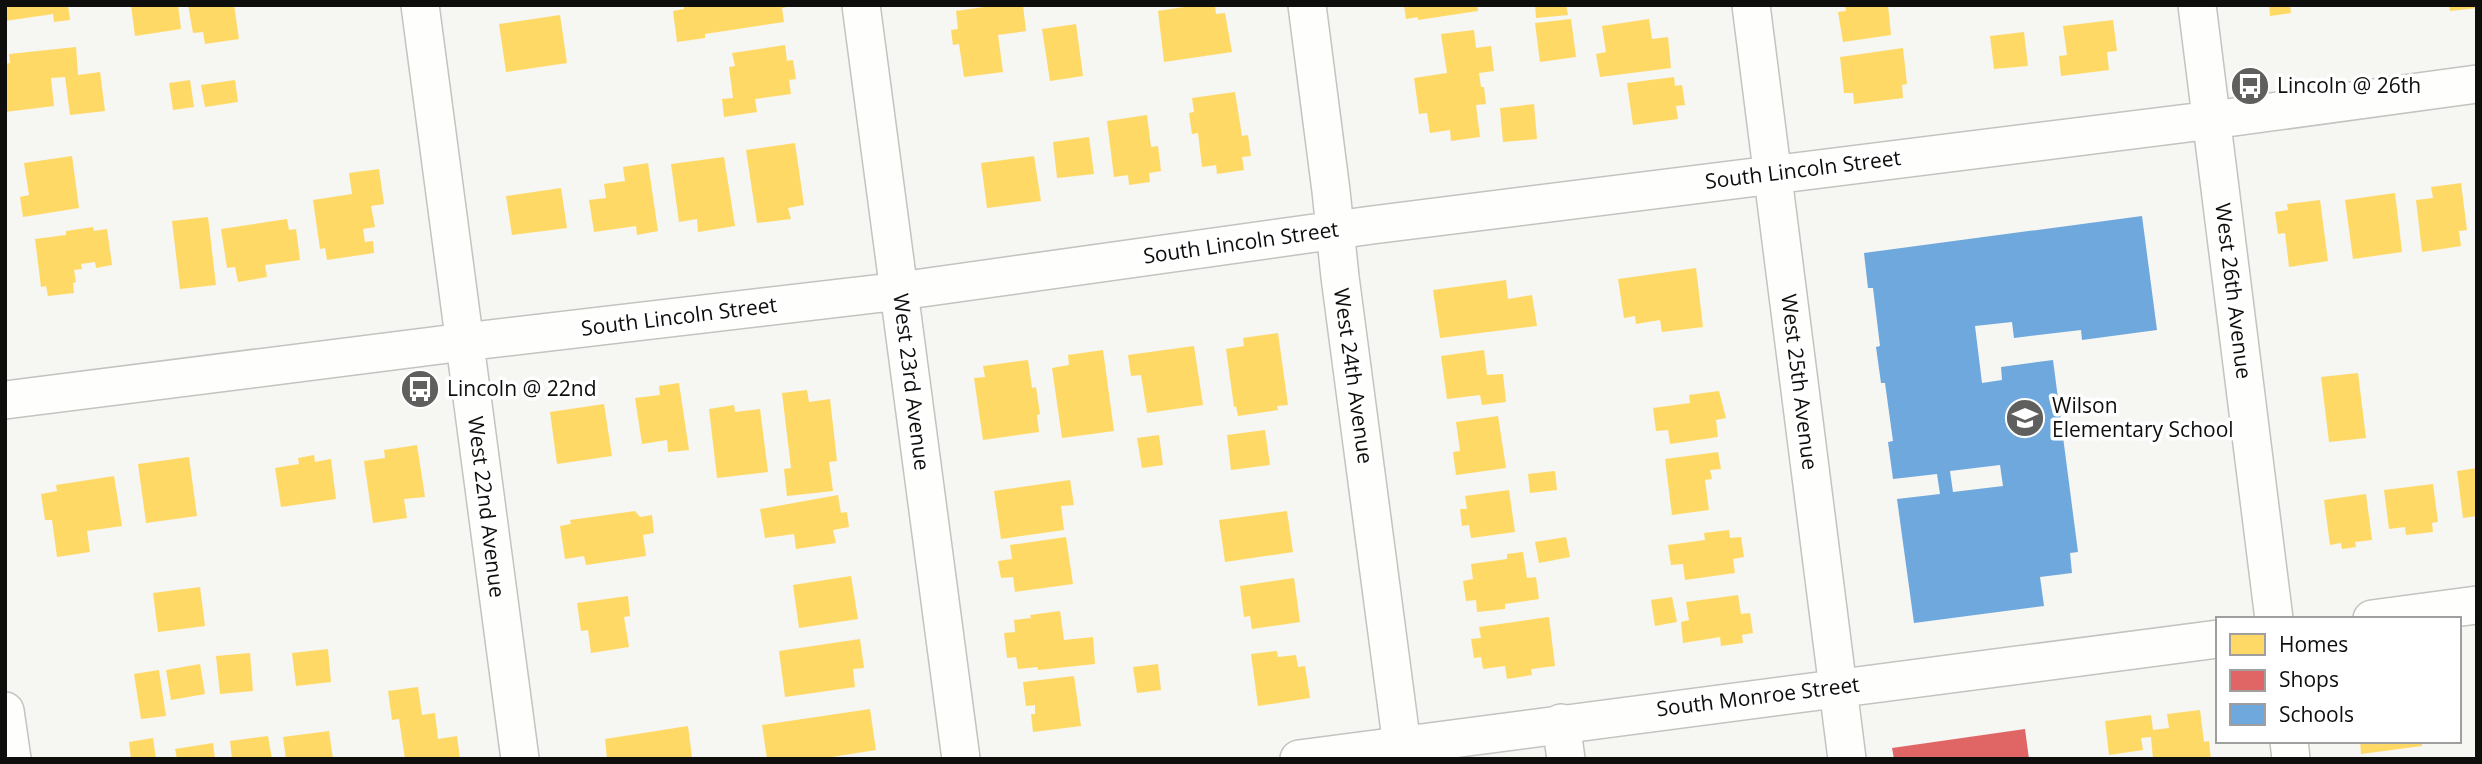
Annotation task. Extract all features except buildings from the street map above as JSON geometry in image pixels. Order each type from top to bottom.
[{"type":"street","name":"West 22nd Avenue","points":[[420,5],[520,759]]},
{"type":"street","name":"West 23rd Avenue","points":[[861,5],[961,759]]},
{"type":"street","name":"West 24th Avenue","points":[[1307,5],[1402,746]]},
{"type":"street","name":"West 25th Avenue","points":[[1751,5],[1847,759]]},
{"type":"street","name":"West 26th Avenue","points":[[2197,5],[2274,617]]},
{"type":"street","name":"South Lincoln Street","points":[[5,400],[900,291],[1335,230],[2212,120],[2477,84]]},
{"type":"street","points":[[2387,617],[2477,605]]},
{"type":"street","name":"South Monroe Street","points":[[1299,759],[1402,746],[1564,741],[1838,687],[2216,639]]},
{"type":"street","points":[[5,711],[12,759]]},
{"type":"place","name":"Lincoln @ 26th","points":[[2250,86]]},
{"type":"place","name":"Lincoln @ 22nd","points":[[420,389]]},
{"type":"place","name":"Wilson Elementary School","points":[[2025,418]]}]
